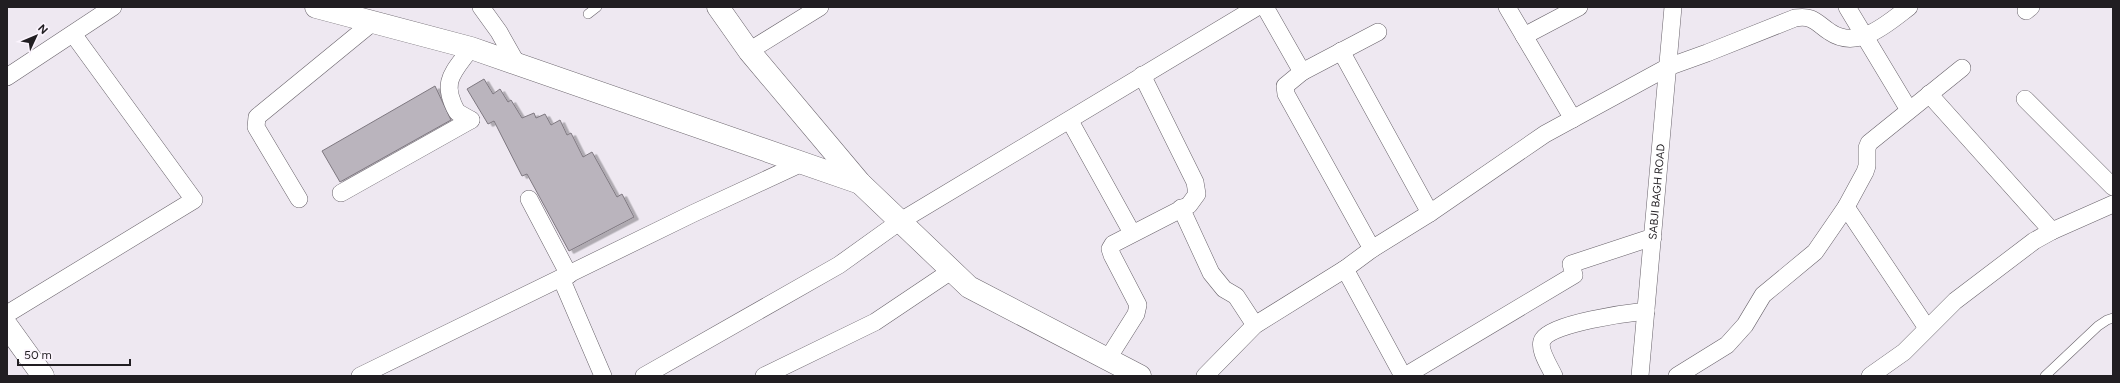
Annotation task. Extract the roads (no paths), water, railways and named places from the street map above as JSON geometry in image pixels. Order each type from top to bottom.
[{"type":"main road","points":[[718,7],[749,51],[860,183],[969,287],[988,299],[1140,376]]},
{"type":"main road","points":[[325,8],[471,48],[860,183]]},
{"type":"main road","points":[[7,326],[40,375]]},
{"type":"street","points":[[7,77],[113,7]]},
{"type":"street","points":[[481,7],[499,32],[517,64]]},
{"type":"street","points":[[749,51],[820,7]]},
{"type":"street","points":[[644,376],[839,265],[900,222],[1257,7]]},
{"type":"street","points":[[1265,7],[1302,72]]},
{"type":"street","points":[[1507,7],[1573,119]]},
{"type":"street","points":[[1524,36],[1579,7]]},
{"type":"street","name":"SABJI BAGH ROAD","points":[[1640,376],[1673,7]]},
{"type":"street","points":[[1847,7],[1866,36],[1909,110]]},
{"type":"street","points":[[1205,376],[1255,325],[1345,269],[1372,249],[1430,213],[1546,134],[1668,67],[1805,16],[1816,21],[1830,32],[1840,37],[1851,38],[1866,36],[1881,28],[1909,7]]},
{"type":"street","points":[[298,199],[256,128],[257,117],[373,22]]},
{"type":"street","points":[[1372,249],[1286,94],[1285,86],[1302,72],[1378,32]]},
{"type":"street","points":[[7,314],[194,200],[73,34]]},
{"type":"street","points":[[341,192],[471,120],[457,112],[448,83],[450,76],[471,48]]},
{"type":"street","points":[[1341,51],[1430,213]]},
{"type":"street","points":[[1677,376],[1711,356],[1736,336],[1763,295],[1815,252],[1846,207],[1867,166],[1867,148],[1869,143],[1962,68]]},
{"type":"street","points":[[1107,360],[1136,314],[1138,305],[1133,292],[1110,249],[1117,240],[1189,205],[1197,194],[1195,182],[1142,75]]},
{"type":"street","points":[[1928,94],[2052,231]]},
{"type":"street","points":[[2025,99],[2113,188]]},
{"type":"street","points":[[1070,121],[1132,233]]},
{"type":"street","points":[[360,376],[694,212],[802,163]]},
{"type":"street","points":[[529,199],[565,276],[603,376]]},
{"type":"street","points":[[1870,376],[1904,352],[1955,301],[2034,241],[2052,231],[2113,204]]},
{"type":"street","points":[[1846,207],[1927,328]]},
{"type":"street","points":[[1181,208],[1211,273],[1224,289],[1236,296],[1255,325]]},
{"type":"street","points":[[1345,269],[1404,376],[1574,275],[1571,264],[1653,237]]},
{"type":"street","points":[[764,376],[875,322],[952,271]]},
{"type":"street","points":[[1554,376],[1541,346],[1542,339],[1550,333],[1595,318],[1646,311]]},
{"type":"lane","points":[[588,14],[597,7]]},
{"type":"lane","points":[[2045,376],[2098,326],[2113,318]]}]
